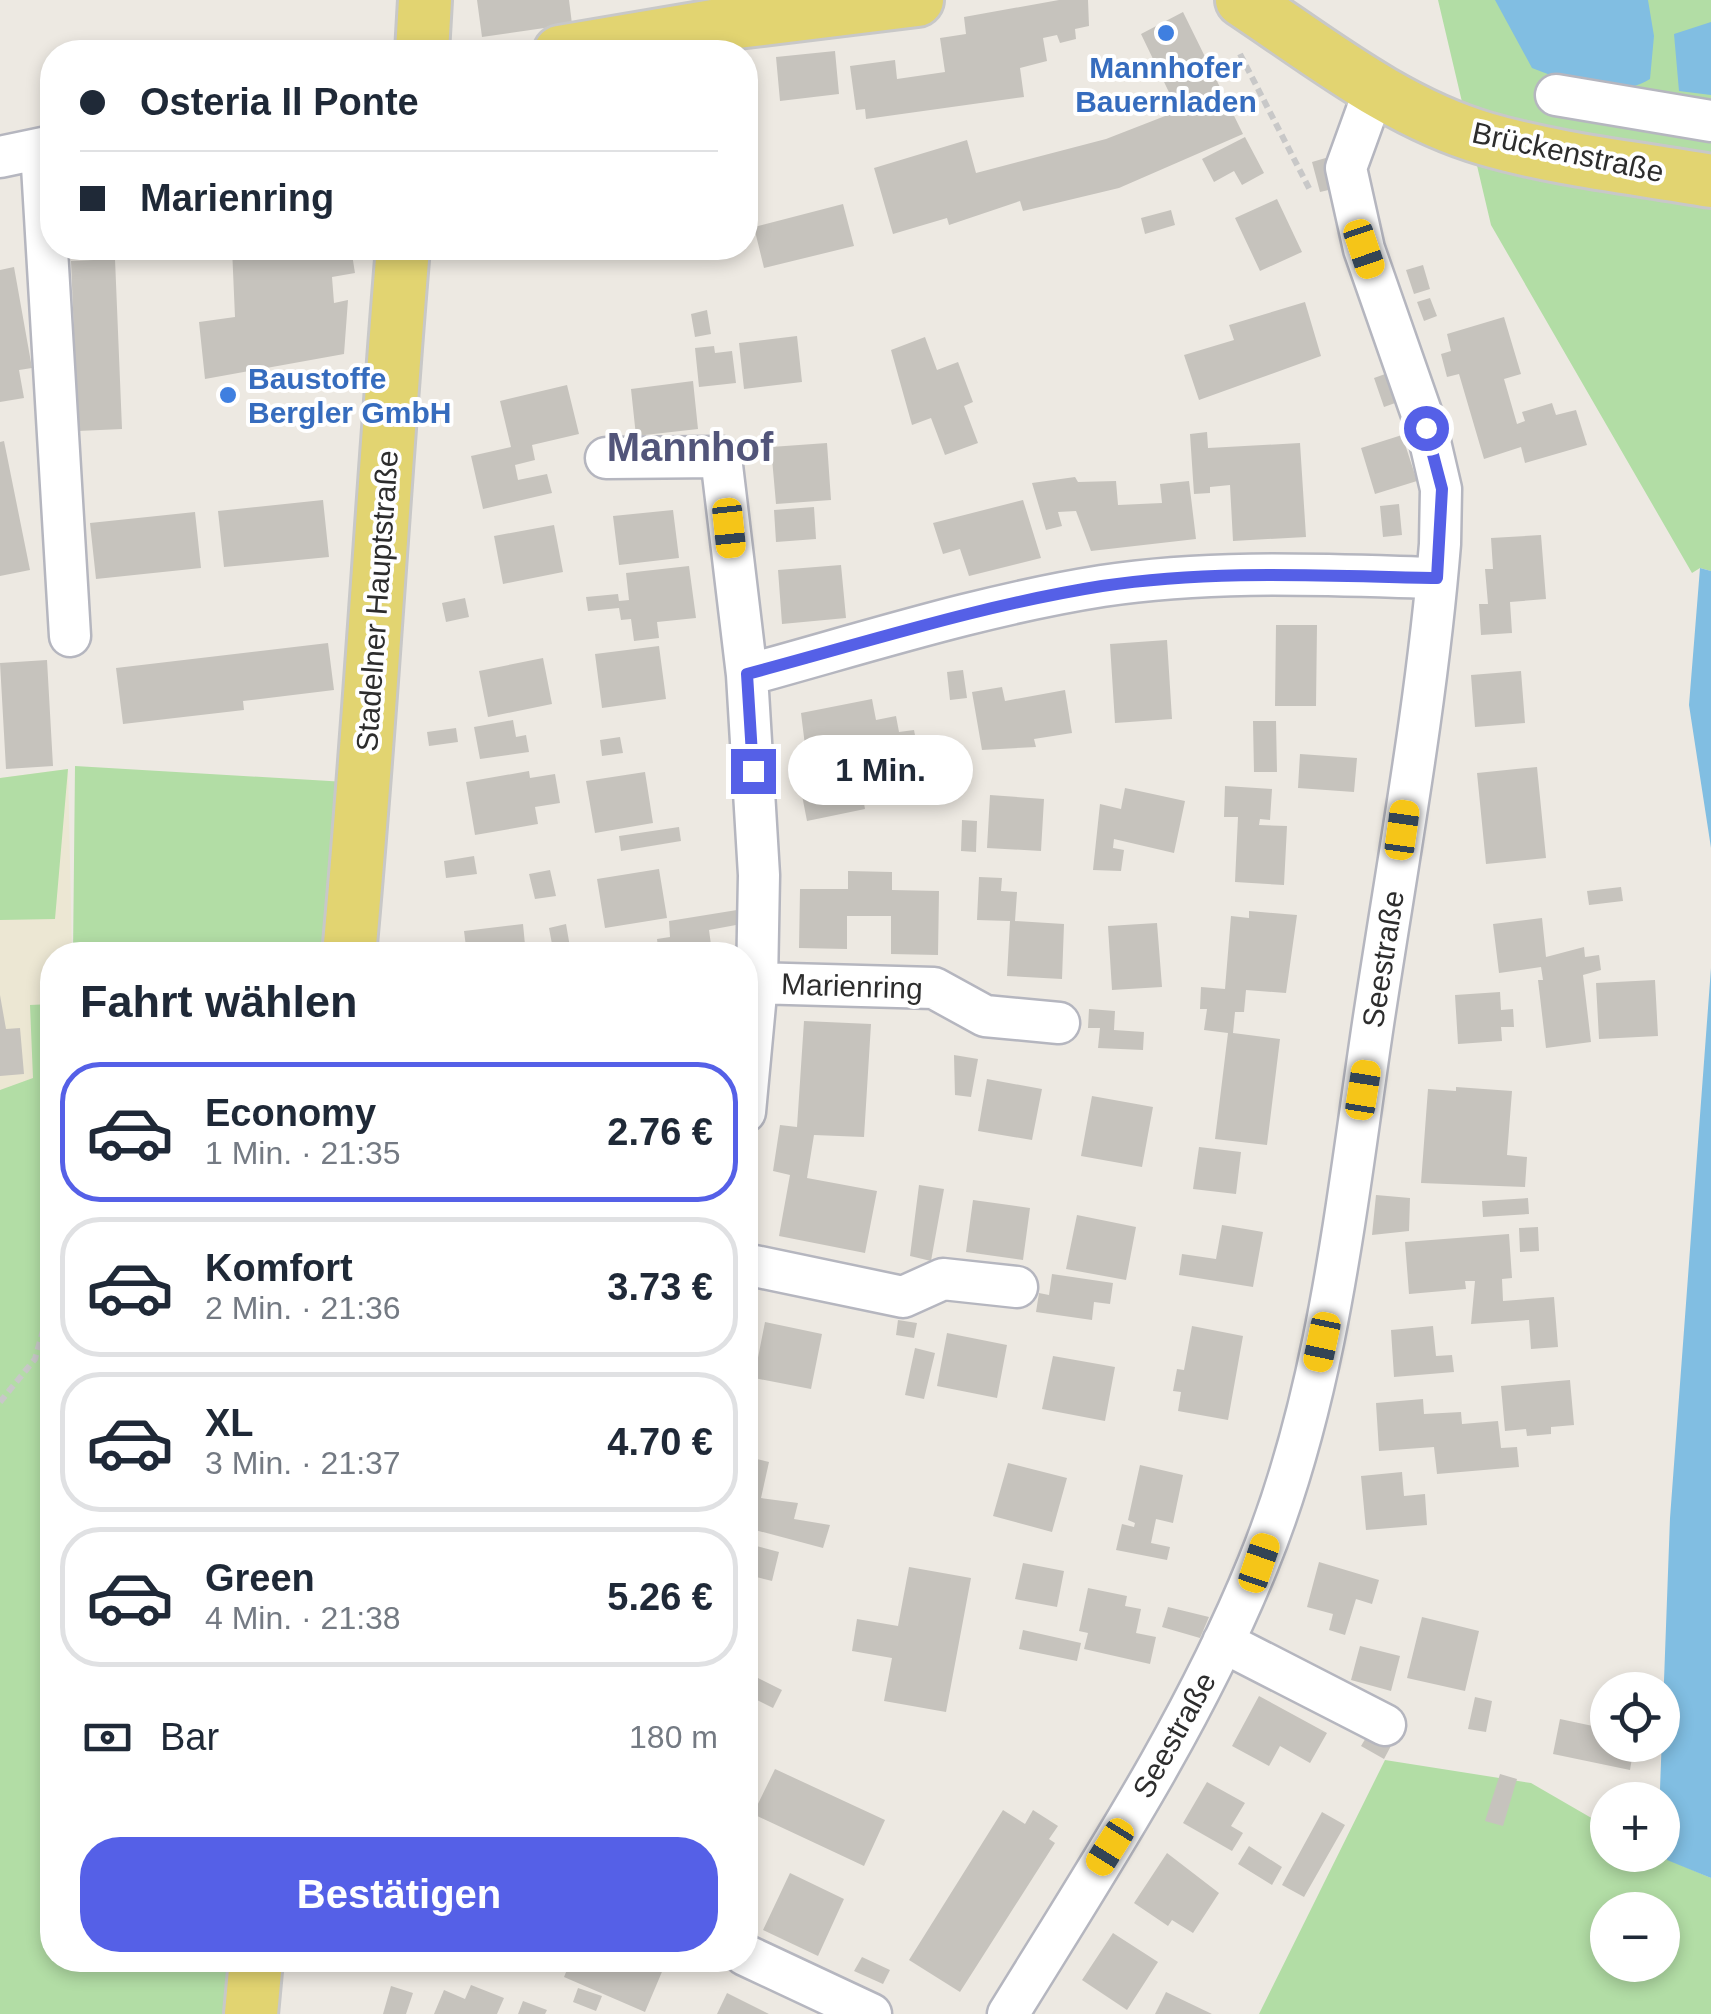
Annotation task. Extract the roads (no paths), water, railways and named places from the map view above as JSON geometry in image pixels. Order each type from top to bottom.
[{"type":"main road","points":[[423,40],[425,0]]},
{"type":"main road","points":[[631,40],[737,22],[917,0]]},
{"type":"main road","name":"Brückenstraße","points":[[1240,25],[1418,112],[1485,139],[1711,180]]},
{"type":"main road","name":"Stadelner Hauptstraße","points":[[350,942],[371,717],[375,586],[401,260]]},
{"type":"main road","points":[[252,2014],[255,1972]]},
{"type":"street","name":"Seestraße","points":[[1008,2014],[1140,1800],[1223,1642],[1259,1563],[1301,1443],[1332,1293],[1437,578],[1442,489],[1408,368],[1364,249],[1346,168],[1375,88]]},
{"type":"street","points":[[1556,96],[1711,121]]},
{"type":"street","points":[[0,157],[40,148]]},
{"type":"street","points":[[52,260],[70,636]]},
{"type":"street","name":"Marienring","points":[[606,458],[721,457],[747,674],[759,875],[758,942]]},
{"type":"street","points":[[747,674],[901,632],[1102,586],[1208,575],[1437,578]]},
{"type":"street","name":"Marienring","points":[[758,982],[934,988],[985,1016],[1059,1023]]},
{"type":"street","points":[[758,1267],[903,1298],[943,1279],[1016,1287]]},
{"type":"street","points":[[1223,1642],[1384,1725]]},
{"type":"street","points":[[758,1962],[871,2014]]},
{"type":"water","points":[[1495,0],[1648,0],[1654,36],[1650,79],[1635,86],[1606,90],[1532,68]]},
{"type":"water","points":[[1711,22],[1711,95],[1679,91],[1674,34]]},
{"type":"water","points":[[1700,568],[1711,571],[1711,848],[1689,705]]},
{"type":"water","points":[[1711,968],[1711,1878],[1680,1865],[1680,1782],[1660,1782],[1661,1762],[1680,1762],[1680,1672],[1664,1672],[1670,1518]]},
{"type":"place","name":"Mannhofer Bauernladen","points":[[1166,33]]},
{"type":"place","name":"Baustoffe Bergler GmbH","points":[[228,395]]},
{"type":"district","name":"Mannhof","points":[[690,447]]}]
